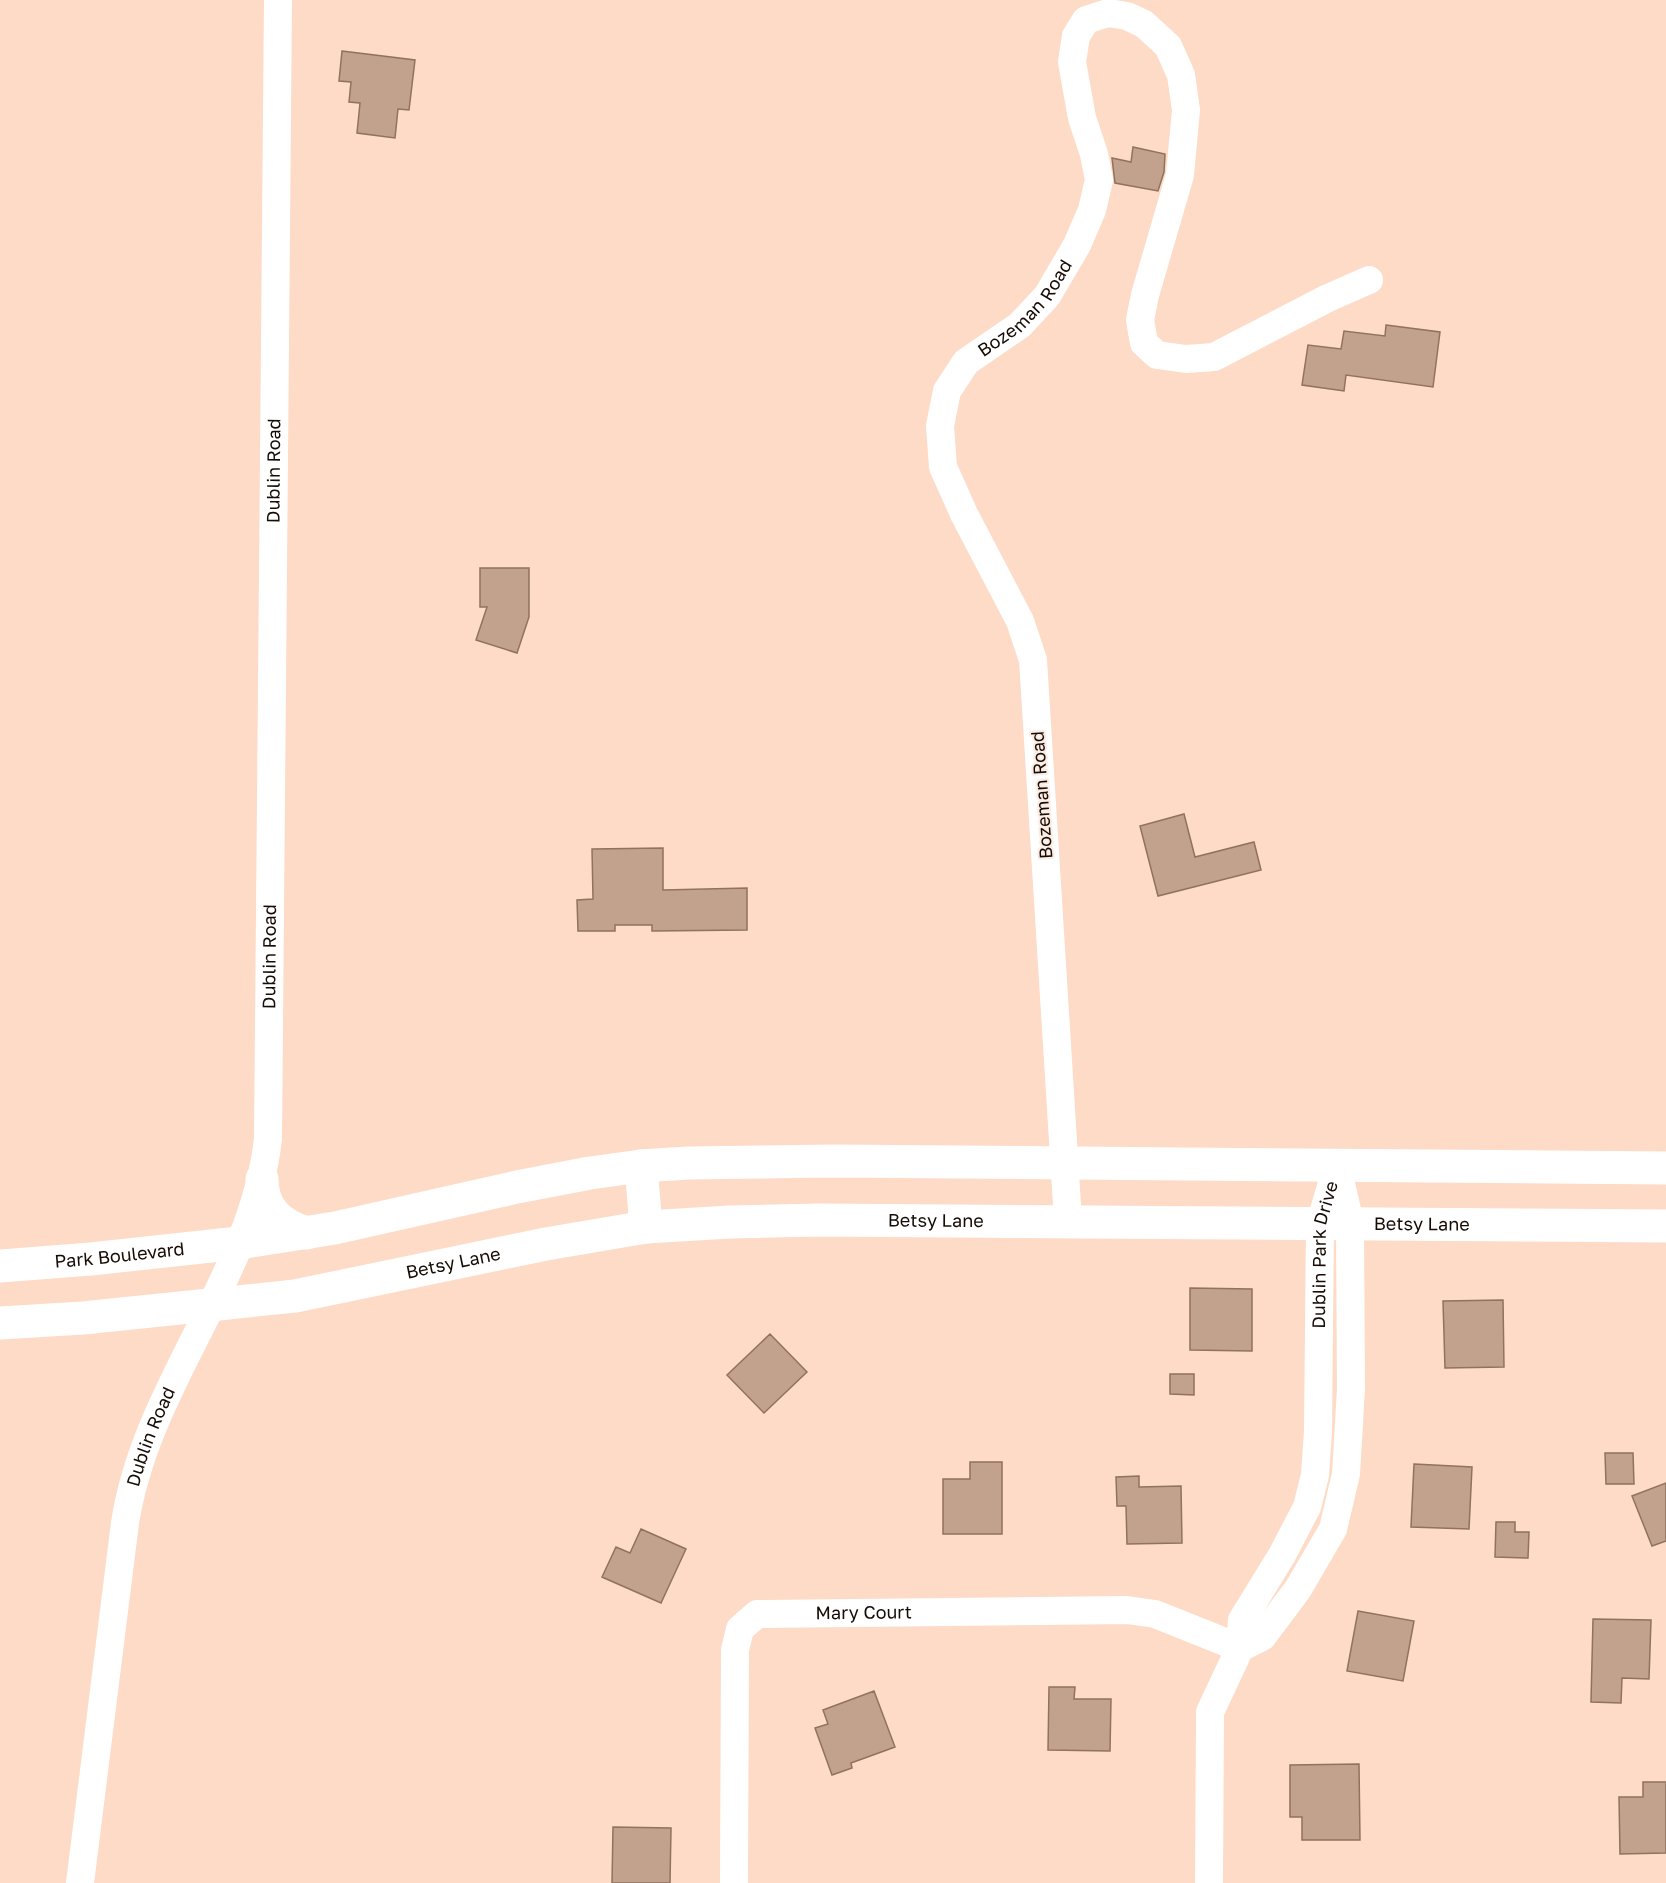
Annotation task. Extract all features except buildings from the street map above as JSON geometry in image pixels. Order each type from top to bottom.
[{"type":"main road","points":[[239,1243],[335,1228],[590,1173],[688,1163],[833,1161],[1666,1168]]},
{"type":"main road","points":[[641,1166],[646,1227]]},
{"type":"main road","points":[[262,1179],[265,1198],[274,1215],[292,1228],[307,1233]]},
{"type":"main road","name":"Betsy Lane","points":[[213,1305],[295,1296],[546,1244],[646,1227],[730,1222],[1068,1221],[1666,1226]]},
{"type":"main road","name":"Park Boulevard","points":[[0,1266],[239,1243]]},
{"type":"main road","points":[[0,1323],[83,1318],[213,1305]]},
{"type":"street","name":"Dublin Road","points":[[80,1883],[125,1523],[134,1478],[159,1410],[213,1305],[239,1243],[262,1179],[268,1139],[278,0]]},
{"type":"street","name":"Bozeman Road","points":[[1068,1221],[1033,660],[1020,621],[964,514],[943,467],[940,426],[947,391],[966,362],[1020,325],[1047,296],[1077,245],[1092,210],[1099,180],[1094,154],[1082,118],[1072,62],[1076,36],[1086,20],[1108,13],[1127,16],[1144,24],[1168,46],[1181,75],[1186,110],[1181,166],[1140,320],[1144,343],[1157,355],[1186,359],[1214,357],[1328,298],[1369,280]]},
{"type":"street","name":"Dublin Park Drive","points":[[1209,1883],[1210,1712],[1240,1648],[1242,1620],[1282,1555],[1307,1507],[1315,1475],[1319,1339],[1335,1223],[1337,1166]]},
{"type":"street","name":"Dublin Park Drive","points":[[1240,1648],[1262,1637],[1298,1589],[1333,1529],[1346,1474],[1351,1389],[1351,1338],[1335,1223]]},
{"type":"street","name":"Dublin Park Drive","points":[[1319,1339],[1351,1338]]},
{"type":"street","points":[[1310,1495],[1338,1505]]},
{"type":"street","name":"Mary Court","points":[[734,1883],[735,1650],[740,1629],[757,1614],[1127,1610],[1155,1614],[1240,1648]]}]
